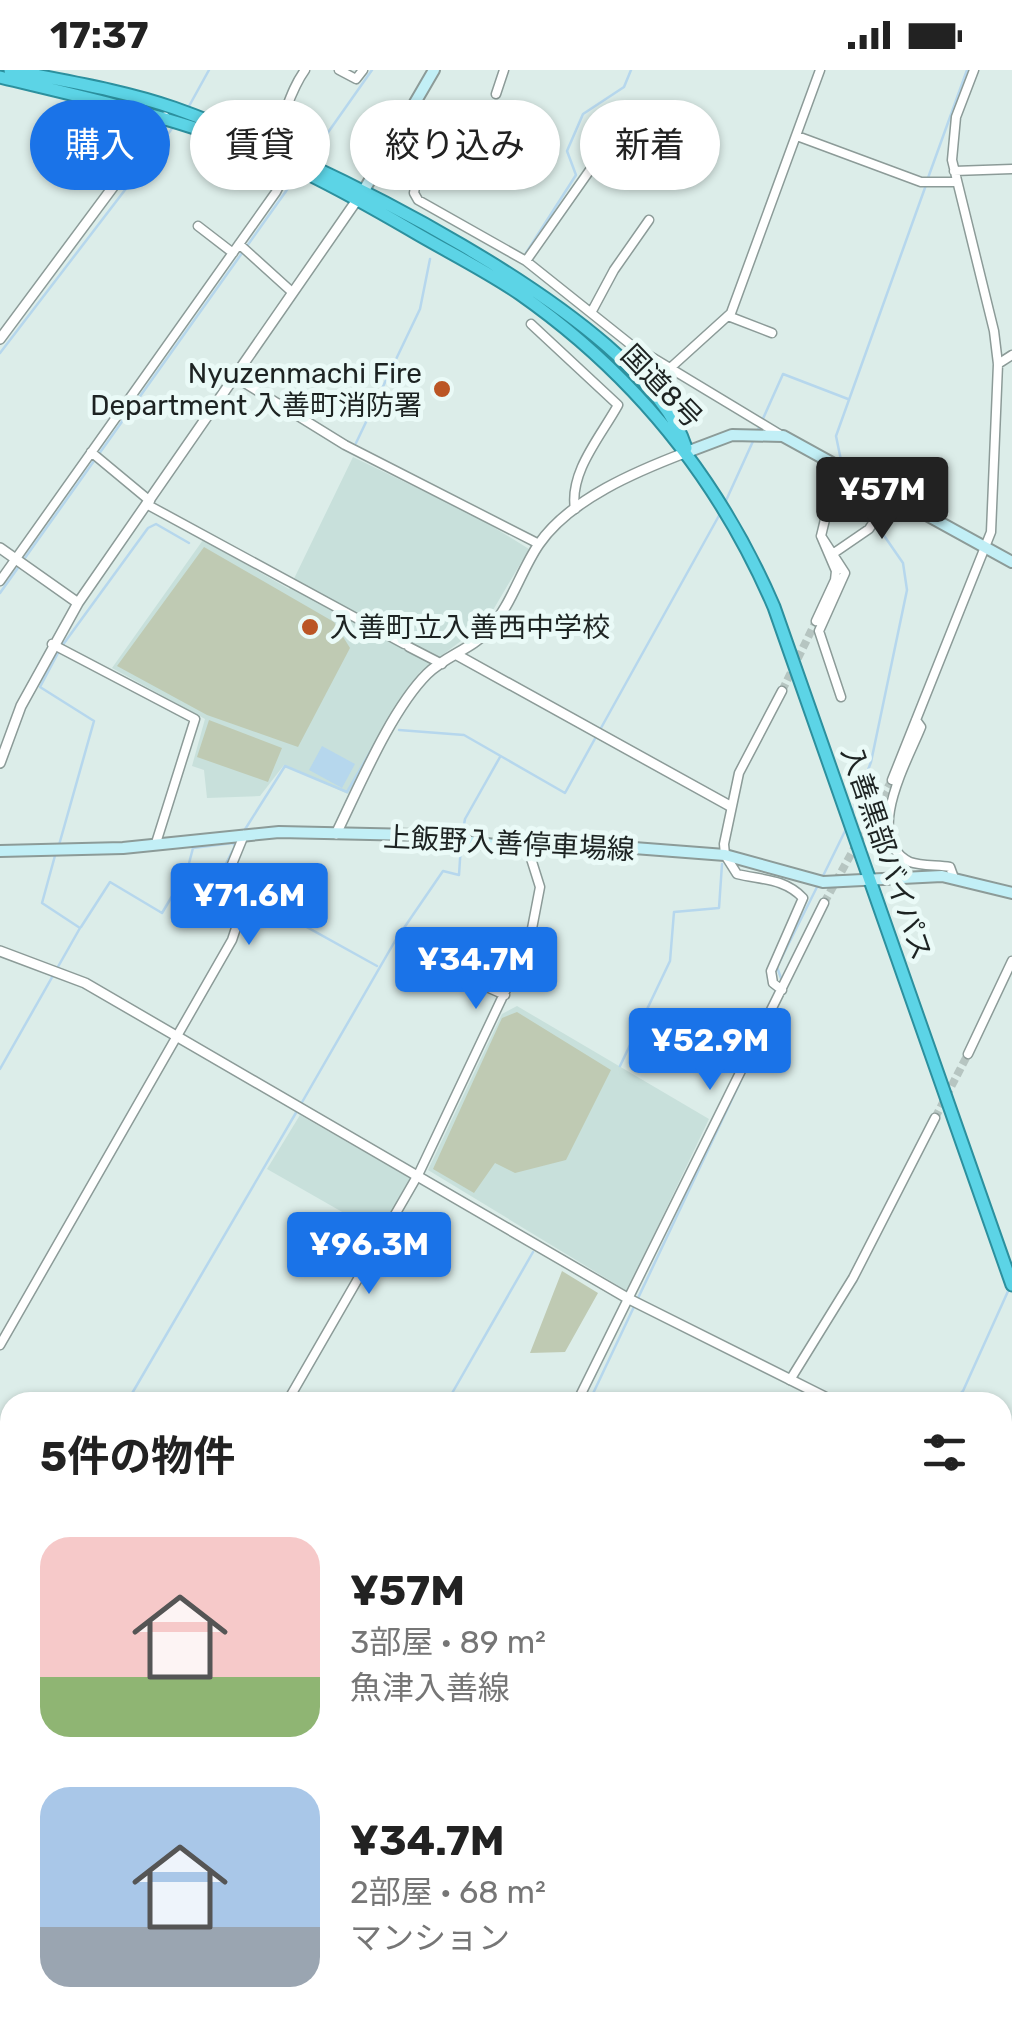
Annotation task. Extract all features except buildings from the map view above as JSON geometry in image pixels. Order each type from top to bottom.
[{"type":"highway","name":"国道8号","points":[[10,70],[120,100]]},
{"type":"highway","name":"国道8号","points":[[1,74],[112,100]]},
{"type":"highway","name":"国道8号","points":[[330,181],[525,283],[576,322],[655,395],[678,422],[687,452]]},
{"type":"highway","name":"入善黒部バイパス","points":[[687,452],[732,519],[774,606],[1012,1285]]},
{"type":"main road","points":[[417,100],[434,70]]},
{"type":"main road","points":[[360,196],[364,190]]},
{"type":"main road","points":[[687,452],[732,435],[783,436],[1012,562]]},
{"type":"main road","name":"上飯野入善停車場線","points":[[0,850],[82,850],[244,835],[415,835],[528,850],[595,845],[724,856],[823,882],[954,878],[1012,893]]},
{"type":"street","points":[[289,100],[304,70]]},
{"type":"street","points":[[339,70],[356,79],[363,70]]},
{"type":"street","points":[[496,94],[504,70]]},
{"type":"street","points":[[668,370],[728,316],[820,70]]},
{"type":"street","points":[[892,780],[987,548],[998,364],[994,330],[954,171],[956,117],[974,70]]},
{"type":"street","points":[[797,136],[920,182],[956,182]]},
{"type":"street","points":[[954,171],[1012,169]]},
{"type":"street","points":[[526,261],[580,184]]},
{"type":"street","points":[[0,339],[110,190]]},
{"type":"street","points":[[0,581],[274,190]]},
{"type":"street","points":[[415,190],[418,200],[526,261],[668,370],[783,436]]},
{"type":"street","points":[[0,763],[21,706],[78,603],[360,196]]},
{"type":"street","points":[[592,311],[614,270],[650,220]]},
{"type":"street","points":[[198,226],[236,248],[292,292]]},
{"type":"street","points":[[728,316],[772,333]]},
{"type":"street","points":[[531,324],[618,405],[577,478],[572,492],[576,509]]},
{"type":"street","points":[[998,364],[1012,356]]},
{"type":"street","points":[[235,377],[345,446],[539,544]]},
{"type":"street","points":[[91,452],[149,503],[442,664]]},
{"type":"street","points":[[336,834],[366,770],[418,686],[492,627],[539,544],[576,509],[687,452]]},
{"type":"street","points":[[816,621],[836,571],[821,536],[838,466]]},
{"type":"street","points":[[834,552],[869,528],[892,494]]},
{"type":"street","points":[[821,536],[845,573],[818,631],[842,697]]},
{"type":"street","points":[[0,548],[78,603]]},
{"type":"street","points":[[52,644],[195,718],[156,843]]},
{"type":"street","points":[[457,655],[730,806]]},
{"type":"street","points":[[782,691],[739,774],[730,806],[724,856],[737,874],[756,874],[794,888],[804,898],[770,971],[773,983],[782,990]]},
{"type":"street","points":[[916,720],[921,727],[886,818],[895,849],[911,862],[950,867],[954,878]]},
{"type":"street","points":[[0,1345],[232,940],[236,925],[226,879],[244,835]]},
{"type":"street","points":[[293,1392],[419,1173],[530,940],[540,900],[528,850]]},
{"type":"street","points":[[582,1392],[824,903]]},
{"type":"street","points":[[0,952],[85,983],[419,1173],[629,1299],[815,1392]]},
{"type":"street","points":[[968,1054],[1012,961]]},
{"type":"street","points":[[448,970],[505,995]]},
{"type":"street","points":[[790,1380],[854,1278],[935,1118]]},
{"type":"shaded area","name":"入善町立入善西中学校","points":[[353,457],[477,517],[529,549],[486,622],[420,672],[348,794],[284,765],[260,796],[207,798],[204,770],[192,766],[205,719],[112,668],[203,540],[289,589]]},
{"type":"shaded area","points":[[517,1006],[709,1119],[627,1291],[428,1170],[502,1014]]},
{"type":"shaded area","points":[[300,1115],[410,1178],[379,1233],[267,1169]]},
{"type":"green space","points":[[204,547],[334,622],[350,648],[298,747],[207,715],[117,666]]},
{"type":"green space","points":[[209,720],[282,748],[268,782],[197,757]]},
{"type":"green space","points":[[517,1012],[611,1070],[566,1160],[515,1173],[495,1163],[474,1193],[433,1169],[502,1018]]},
{"type":"green space","points":[[562,1271],[598,1293],[565,1352],[530,1353]]},
{"type":"water","points":[[322,746],[355,764],[342,788],[309,770]]},
{"type":"waterway","points":[[188,108],[209,70]]},
{"type":"waterway","points":[[330,130],[372,70]]},
{"type":"waterway","points":[[526,253],[576,175],[567,151],[583,114],[624,87],[631,70]]},
{"type":"waterway","points":[[928,178],[967,70]]},
{"type":"waterway","points":[[0,353],[174,126]]},
{"type":"waterway","points":[[842,465],[836,436],[926,185]]},
{"type":"waterway","points":[[0,593],[287,190]]},
{"type":"waterway","points":[[356,443],[420,309],[430,259]]},
{"type":"waterway","points":[[757,432],[783,374],[848,399]]},
{"type":"waterway","points":[[724,505],[754,439]]},
{"type":"waterway","points":[[848,477],[872,517]]},
{"type":"waterway","points":[[601,728],[721,512]]},
{"type":"waterway","points":[[62,646],[148,528],[156,524],[189,543]]},
{"type":"waterway","points":[[851,815],[871,762],[907,590],[903,563],[876,524]]},
{"type":"waterway","points":[[58,653],[40,687],[94,721],[59,845]]},
{"type":"waterway","points":[[399,730],[464,735],[565,793],[597,735]]},
{"type":"waterway","points":[[244,831],[285,766],[347,792],[380,735]]},
{"type":"waterway","points":[[462,836],[465,819],[500,757]]},
{"type":"waterway","points":[[822,878],[847,827]]},
{"type":"waterway","points":[[81,927],[110,882],[162,913],[187,871],[193,848],[233,843],[219,877],[225,880]]},
{"type":"waterway","points":[[301,1104],[395,941],[443,871],[459,875],[461,844]]},
{"type":"waterway","points":[[0,1069],[80,928],[42,903],[56,852]]},
{"type":"waterway","points":[[620,1066],[670,961],[674,912],[719,908],[722,864]]},
{"type":"waterway","points":[[231,885],[377,966]]},
{"type":"waterway","points":[[782,981],[777,967],[818,885]]},
{"type":"waterway","points":[[594,1392],[784,989]]},
{"type":"waterway","points":[[133,1392],[297,1111]]},
{"type":"waterway","points":[[453,1392],[533,1252]]},
{"type":"waterway","points":[[962,1392],[1009,1289]]},
{"type":"tunnel","points":[[782,691],[816,621]]},
{"type":"tunnel","points":[[824,903],[892,780]]},
{"type":"tunnel","points":[[935,1118],[968,1054]]},
{"type":"place","name":"Nyuzenmachi Fire Department 入善町消防署","points":[[442,389]]},
{"type":"place","name":"入善町立入善西中学校","points":[[310,627]]}]
